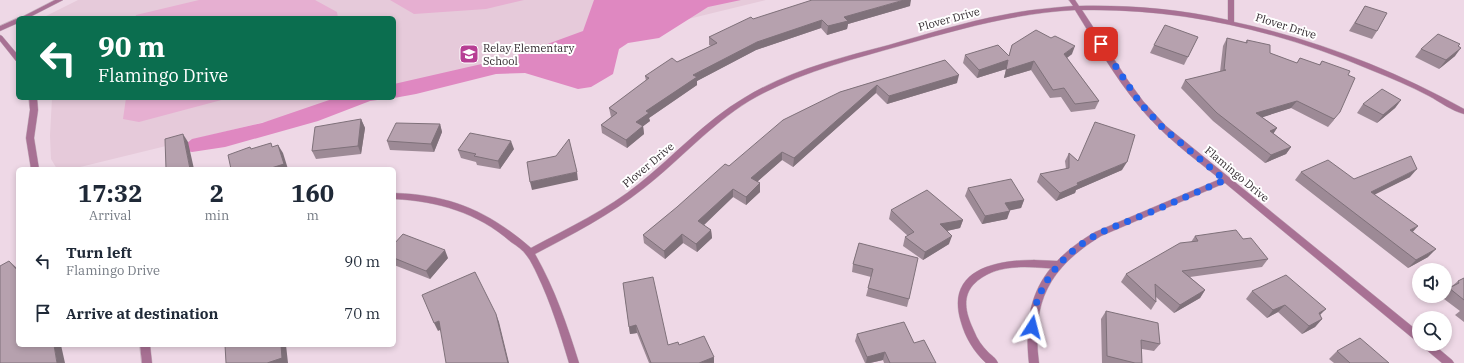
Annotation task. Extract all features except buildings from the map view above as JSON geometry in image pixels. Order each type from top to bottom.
[{"type":"street","points":[[27,16],[60,0]]},
{"type":"street","name":"Flamingo Drive","points":[[1072,0],[1078,7],[1124,81],[1140,103],[1163,128],[1412,332]]},
{"type":"street","points":[[1231,0],[1231,22]]},
{"type":"street","name":"Plover Drive","points":[[530,253],[600,214],[626,197],[651,178],[713,122],[746,100],[780,81],[816,67],[993,19],[1036,11],[1078,7],[1133,9],[1177,13],[1231,22],[1281,35],[1338,54],[1392,75],[1442,99],[1464,112]]},
{"type":"street","points":[[0,29],[16,21]]},
{"type":"street","points":[[0,37],[16,57]]},
{"type":"street","points":[[33,100],[34,110],[30,138],[35,167]]},
{"type":"street","points":[[1034,363],[1031,349],[1032,315],[1042,287],[1058,265],[1075,249],[1098,234],[1225,180]]},
{"type":"street","points":[[396,196],[408,196],[440,202],[472,211],[505,230],[530,253],[546,282],[560,318],[574,363]]},
{"type":"street","points":[[993,363],[982,354],[969,334],[962,311],[961,296],[971,281],[983,272],[1000,266],[1021,264],[1058,265]]},
{"type":"street","points":[[146,347],[147,363]]},
{"type":"street","points":[[1434,351],[1449,363]]},
{"type":"shaded area","name":"Relay Elementary School","points":[[78,0],[766,0],[396,91],[396,16],[46,16]]},
{"type":"shaded area","points":[[199,0],[315,0],[337,12],[338,16],[136,16]]},
{"type":"shaded area","points":[[390,0],[524,0],[486,9],[414,14]]},
{"type":"shaded area","points":[[594,0],[741,0],[708,7],[659,38],[628,43],[619,49],[613,74],[591,87],[578,89],[525,73],[496,74],[396,98],[396,84],[512,57],[583,31]]},
{"type":"shaded area","points":[[52,100],[355,100],[80,167],[56,167],[51,159],[50,136]]},
{"type":"shaded area","points":[[126,100],[222,100],[139,122],[123,119]]},
{"type":"shaded area","points":[[329,100],[377,100],[370,101],[318,121],[225,147],[192,152],[179,149],[192,139],[262,123]]},
{"type":"place","name":"Relay Elementary School","points":[[469,54]]},
{"type":"route","points":[[1032,327],[1032,315],[1042,287],[1058,265],[1075,249],[1098,234],[1225,180],[1163,128],[1140,103],[1124,81],[1101,44]]}]
